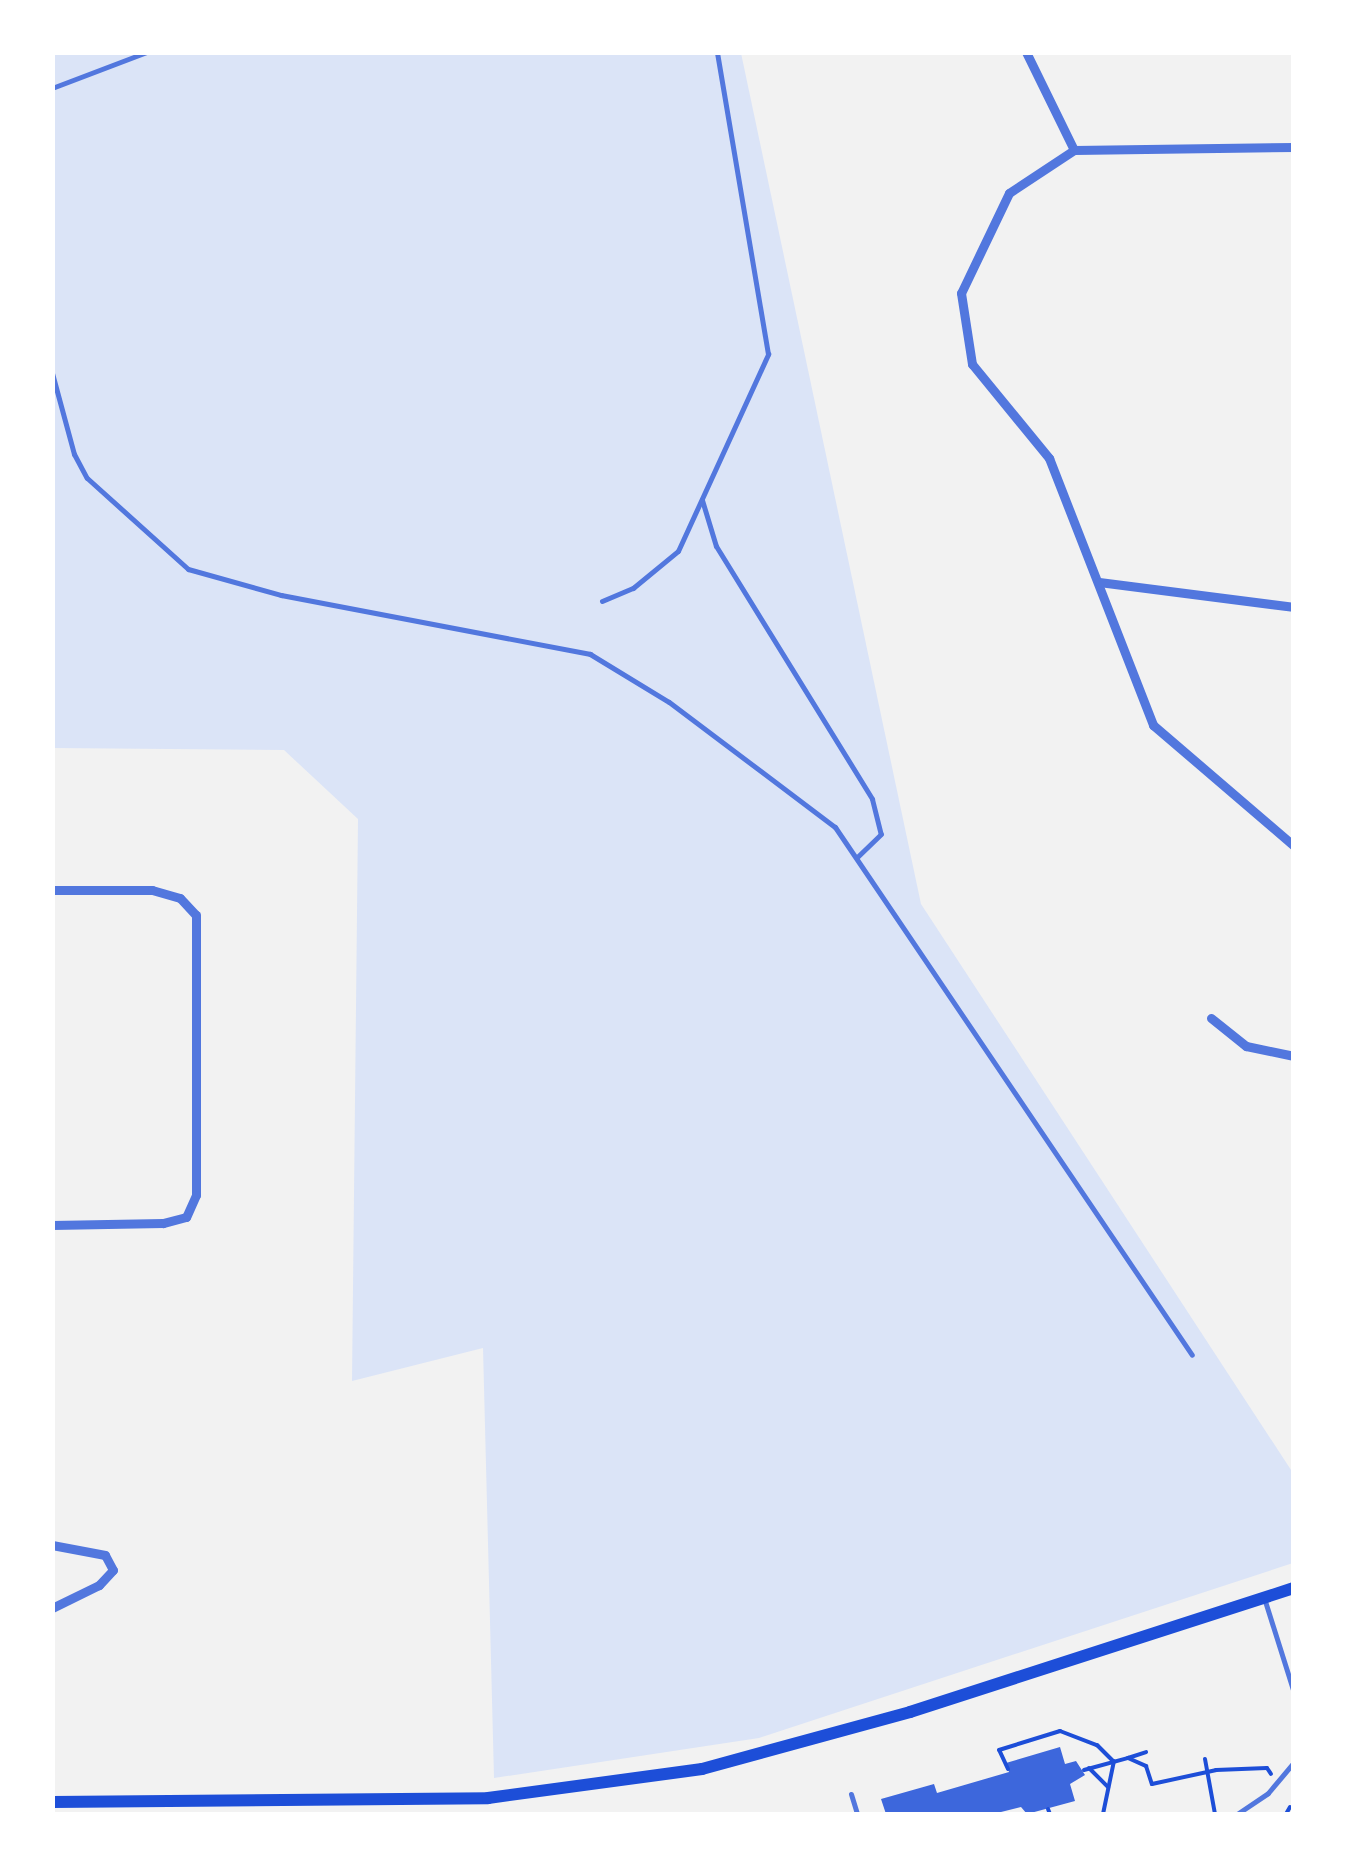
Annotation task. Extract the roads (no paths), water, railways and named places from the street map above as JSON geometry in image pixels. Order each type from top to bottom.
[{"type":"main road","points":[[52,1802],[450,1800],[702,1768],[910,1712],[1294,1588]]},
{"type":"street","points":[[1026,52],[1074,150]]},
{"type":"street","points":[[1294,147],[1074,150],[1010,193],[961,293],[972,364],[1049,458],[1152,725],[1294,846]]},
{"type":"street","points":[[1099,582],[1294,607]]},
{"type":"street","points":[[52,890],[152,890],[180,898],[196,915],[196,1195],[186,1217],[164,1223],[52,1225]]},
{"type":"street","points":[[1212,1018],[1246,1046],[1294,1056]]},
{"type":"street","points":[[52,1546],[105,1556],[113,1570],[99,1585],[52,1608]]},
{"type":"lane","points":[[52,88],[148,52]]},
{"type":"lane","points":[[602,601],[633,588],[678,551],[768,354],[717,52]]},
{"type":"lane","points":[[52,373],[69,440],[87,478],[188,568],[280,595],[590,654],[669,702],[835,826],[1192,1355]]},
{"type":"lane","points":[[702,497],[716,546],[872,799],[880,834],[857,857]]},
{"type":"lane","points":[[1264,1598],[1294,1693]]},
{"type":"lane","points":[[1238,1814],[1268,1793],[1294,1762]]},
{"type":"lane","points":[[851,1794],[857,1814]]}]
